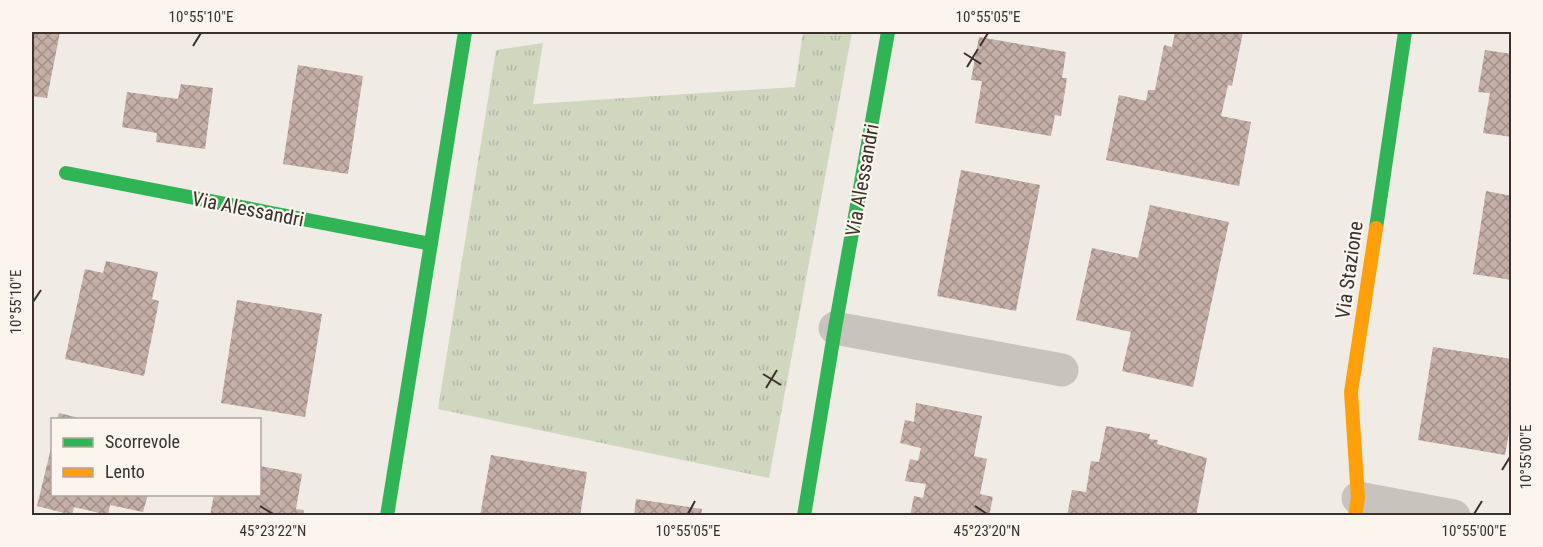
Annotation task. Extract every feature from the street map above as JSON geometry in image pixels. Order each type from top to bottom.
[{"type":"street","points":[[387,516],[465,32]]},
{"type":"street","name":"Via Alessandri","points":[[804,516],[888,32]]},
{"type":"street","name":"Via Stazione","points":[[1357,507],[1351,392],[1405,32]]},
{"type":"street","name":"Via Alessandri","points":[[66,173],[431,244]]},
{"type":"street","points":[[836,328],[1062,370]]},
{"type":"street","points":[[1357,507],[1454,516]]},
{"type":"green space","points":[[803,32],[852,32],[769,478],[438,409],[496,50],[543,43],[533,104],[795,87]]},
{"type":"building","points":[[32,32],[60,32],[47,98],[32,96]]},
{"type":"building","points":[[1175,32],[1243,32],[1232,86],[1228,85],[1221,116],[1251,122],[1239,186],[1106,160],[1119,95],[1146,101],[1148,90],[1155,90],[1164,45],[1172,47]]},
{"type":"building","points":[[979,37],[1066,52],[1062,78],[1067,78],[1061,116],[1055,115],[1051,136],[975,123],[982,81],[971,80]]},
{"type":"building","points":[[1485,50],[1512,54],[1512,137],[1483,133],[1490,93],[1478,92]]},
{"type":"building","points":[[298,65],[363,76],[348,174],[283,164]]},
{"type":"building","points":[[181,84],[213,88],[205,149],[156,142],[157,133],[122,127],[127,92],[178,99]]},
{"type":"building","points":[[961,170],[1040,185],[1016,311],[937,296]]},
{"type":"building","points":[[1486,191],[1512,196],[1512,280],[1473,274]]},
{"type":"building","points":[[1150,205],[1229,222],[1193,387],[1122,371],[1131,332],[1076,320],[1092,248],[1138,258]]},
{"type":"building","points":[[106,261],[158,272],[152,299],[159,301],[144,376],[65,359],[85,269],[103,273]]},
{"type":"building","points":[[237,300],[322,314],[305,417],[221,403]]},
{"type":"building","points":[[1433,347],[1512,359],[1512,416],[1505,455],[1418,440]]},
{"type":"building","points":[[916,403],[982,416],[974,456],[987,459],[980,494],[993,497],[989,516],[910,516],[914,496],[923,498],[926,484],[905,481],[910,459],[918,461],[921,448],[900,443],[905,420],[914,422]]},
{"type":"building","points":[[59,413],[79,418],[58,418]]},
{"type":"building","points":[[1106,426],[1150,434],[1149,439],[1158,440],[1157,444],[1207,458],[1196,516],[1067,516],[1072,490],[1086,492],[1091,461],[1099,462]]},
{"type":"building","points":[[51,448],[51,496],[147,496],[143,512],[110,505],[108,515],[74,507],[72,515],[37,506]]},
{"type":"building","points":[[491,455],[587,472],[580,516],[480,516]]},
{"type":"building","points":[[261,466],[302,474],[296,509],[304,510],[303,516],[210,516],[214,496],[261,496]]},
{"type":"building","points":[[636,499],[702,509],[701,516],[634,516]]},
{"type":"traffic: fast","points":[[387,516],[465,32]]},
{"type":"traffic: fast","points":[[804,516],[888,32]]},
{"type":"traffic: fast","points":[[1376,228],[1405,32]]},
{"type":"traffic: fast","points":[[66,173],[431,244]]},
{"type":"traffic: slow","points":[[1355,516],[1358,498],[1351,392],[1376,228]]}]
